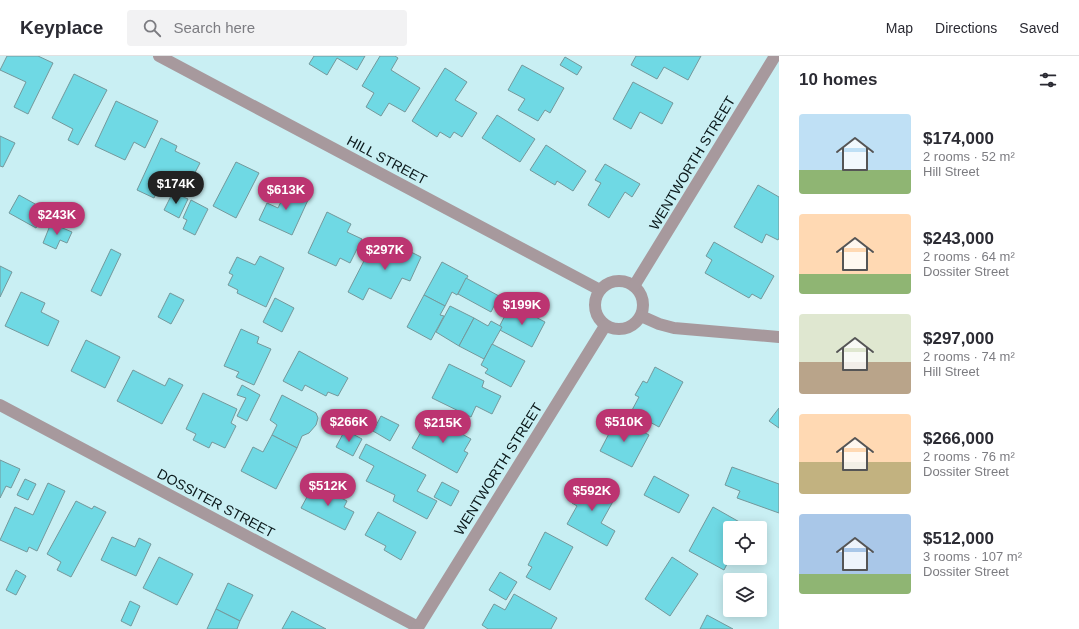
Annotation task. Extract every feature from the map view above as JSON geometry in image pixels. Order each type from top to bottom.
[{"type":"street","name":"HILL STREET","points":[[159,56],[600,290]]},
{"type":"street","name":"WENTWORTH STREET","points":[[634,286],[775,56]]},
{"type":"street","points":[[616,281],[624,281],[634,286],[642,296],[644,304],[641,316],[633,325],[626,329],[618,330],[605,326],[598,318],[595,310],[595,302],[600,290],[608,283],[616,281]]},
{"type":"street","points":[[641,316],[659,324],[674,328],[779,337]]},
{"type":"street","name":"WENTWORTH STREET","points":[[418,628],[605,326]]},
{"type":"street","name":"DOSSITER STREET","points":[[0,405],[418,628]]},
{"type":"building","points":[[7,56],[38,56],[53,63],[28,114],[14,107],[26,82],[0,70]]},
{"type":"building","points":[[314,56],[365,56],[357,70],[337,58],[327,75],[309,64]]},
{"type":"building","points":[[380,56],[395,56],[398,58],[391,70],[420,88],[405,112],[389,103],[381,116],[366,107],[374,93],[362,86]]},
{"type":"building","points":[[636,56],[701,56],[688,80],[664,67],[657,79],[631,65]]},
{"type":"building","points":[[565,57],[582,67],[577,75],[560,65]]},
{"type":"building","points":[[522,65],[564,88],[550,113],[545,110],[538,121],[518,110],[525,99],[508,90]]},
{"type":"building","points":[[445,68],[467,82],[455,100],[477,113],[462,137],[454,132],[450,138],[440,132],[437,137],[412,121]]},
{"type":"building","points":[[74,74],[107,90],[78,145],[68,140],[73,129],[52,118]]},
{"type":"building","points":[[633,82],[673,103],[662,124],[640,112],[631,129],[613,119]]},
{"type":"building","points":[[116,101],[158,121],[145,148],[134,142],[125,160],[95,146]]},
{"type":"building","points":[[497,115],[535,139],[520,162],[482,138]]},
{"type":"building","points":[[0,136],[15,143],[3,167],[0,166]]},
{"type":"building","points":[[161,138],[177,146],[175,151],[200,163],[189,184],[166,173],[154,198],[137,190]]},
{"type":"building","points":[[546,145],[586,171],[573,191],[557,181],[555,185],[530,170]]},
{"type":"building","points":[[236,162],[259,173],[236,218],[213,206]]},
{"type":"building","points":[[605,164],[640,184],[632,197],[625,192],[609,218],[588,205],[601,183],[595,180]]},
{"type":"building","points":[[289,185],[303,191],[300,196],[308,200],[292,235],[259,220],[267,203],[278,208]]},
{"type":"building","points":[[758,185],[779,197],[778,240],[766,234],[762,243],[734,227]]},
{"type":"building","points":[[173,192],[188,199],[179,218],[164,210]]},
{"type":"building","points":[[19,195],[46,210],[36,228],[9,213]]},
{"type":"building","points":[[191,200],[208,209],[195,235],[183,229],[187,220],[183,218]]},
{"type":"building","points":[[327,212],[351,224],[347,232],[362,239],[350,263],[340,258],[336,266],[308,253]]},
{"type":"building","points":[[51,223],[72,232],[67,243],[60,240],[56,249],[43,243]]},
{"type":"building","points":[[387,240],[421,257],[410,281],[402,278],[391,299],[369,288],[363,300],[348,292],[367,255],[377,260]]},
{"type":"building","points":[[714,242],[774,276],[761,299],[752,294],[749,298],[705,273],[712,260],[706,256]]},
{"type":"building","points":[[111,249],[121,254],[101,296],[91,291]]},
{"type":"building","points":[[260,256],[284,268],[266,307],[237,293],[238,290],[228,285],[233,275],[229,273],[237,257],[255,265]]},
{"type":"building","points":[[442,262],[468,276],[457,295],[452,292],[445,306],[424,295]]},
{"type":"building","points":[[0,266],[12,272],[0,297]]},
{"type":"building","points":[[466,278],[499,296],[491,312],[458,294]]},
{"type":"building","points":[[21,292],[45,303],[41,312],[59,321],[48,346],[5,326]]},
{"type":"building","points":[[170,293],[184,300],[171,324],[158,317]]},
{"type":"building","points":[[424,295],[445,306],[440,315],[444,316],[431,340],[407,327]]},
{"type":"building","points":[[275,298],[294,308],[282,332],[263,322]]},
{"type":"building","points":[[511,304],[545,322],[532,347],[498,329]]},
{"type":"building","points":[[450,306],[474,318],[459,346],[436,332]]},
{"type":"building","points":[[474,318],[488,326],[491,321],[502,327],[484,359],[459,346]]},
{"type":"building","points":[[241,329],[259,337],[257,343],[271,349],[254,385],[236,377],[239,372],[224,366]]},
{"type":"building","points":[[86,340],[120,357],[105,388],[71,371]]},
{"type":"building","points":[[492,344],[525,361],[511,387],[485,373],[488,369],[481,365]]},
{"type":"building","points":[[299,351],[348,378],[338,396],[328,392],[326,396],[305,385],[302,391],[283,381]]},
{"type":"building","points":[[449,364],[484,381],[482,387],[501,396],[492,414],[476,406],[471,417],[432,398]]},
{"type":"building","points":[[655,367],[683,382],[659,427],[631,412],[639,397],[635,395],[643,381],[647,383]]},
{"type":"building","points":[[133,370],[165,386],[169,378],[183,385],[162,424],[117,401]]},
{"type":"building","points":[[242,385],[260,395],[247,421],[237,416],[246,398],[237,395]]},
{"type":"building","points":[[203,393],[237,409],[231,423],[236,426],[225,448],[212,442],[209,448],[193,440],[196,434],[186,429]]},
{"type":"building","points":[[282,395],[316,413],[318,418],[316,425],[309,433],[302,436],[297,448],[272,435],[277,425],[270,420]]},
{"type":"building","points":[[779,408],[779,428],[769,421]]},
{"type":"building","points":[[381,416],[399,425],[390,441],[373,431]]},
{"type":"building","points":[[430,416],[471,439],[464,451],[468,453],[457,473],[412,448]]},
{"type":"building","points":[[617,418],[649,435],[632,467],[600,451]]},
{"type":"building","points":[[345,430],[362,439],[353,456],[336,447]]},
{"type":"building","points":[[272,435],[297,448],[276,489],[241,471],[253,447],[263,452]]},
{"type":"building","points":[[366,444],[426,475],[417,491],[437,501],[427,519],[393,501],[395,495],[366,481],[374,466],[359,458]]},
{"type":"building","points":[[0,460],[20,469],[11,488],[6,486],[0,498]]},
{"type":"building","points":[[732,467],[779,484],[779,513],[737,498],[740,491],[725,485]]},
{"type":"building","points":[[654,476],[689,495],[679,513],[644,495]]},
{"type":"building","points":[[25,479],[36,484],[28,500],[17,495]]},
{"type":"building","points":[[585,480],[616,496],[601,523],[615,531],[607,546],[567,524],[577,506],[572,503]]},
{"type":"building","points":[[442,482],[459,491],[451,506],[434,497]]},
{"type":"building","points":[[48,483],[65,491],[37,551],[29,547],[27,552],[0,540],[15,507],[33,515]]},
{"type":"building","points":[[314,484],[347,501],[344,507],[354,512],[345,530],[301,508]]},
{"type":"building","points":[[76,501],[92,509],[94,506],[106,512],[71,577],[57,570],[61,562],[47,554]]},
{"type":"building","points":[[713,507],[738,521],[723,521],[723,565],[726,565],[724,570],[689,551]]},
{"type":"building","points":[[378,512],[416,532],[401,560],[384,550],[386,546],[365,535]]},
{"type":"building","points":[[545,532],[573,547],[550,590],[526,577],[532,567],[528,565]]},
{"type":"building","points":[[112,537],[135,547],[139,538],[151,544],[136,576],[101,560]]},
{"type":"building","points":[[159,557],[193,574],[177,605],[143,588]]},
{"type":"building","points":[[672,557],[698,574],[670,616],[645,599]]},
{"type":"building","points":[[16,570],[26,576],[16,595],[6,590]]},
{"type":"building","points":[[500,572],[517,582],[506,600],[489,590]]},
{"type":"building","points":[[228,583],[253,595],[240,621],[216,609]]},
{"type":"building","points":[[514,594],[557,618],[551,629],[488,629],[482,625],[494,604],[505,610]]},
{"type":"building","points":[[130,601],[140,606],[131,626],[121,621]]},
{"type":"building","points":[[216,609],[240,621],[237,629],[207,629]]},
{"type":"building","points":[[292,611],[326,629],[282,629]]},
{"type":"building","points":[[707,615],[733,629],[700,629]]}]
